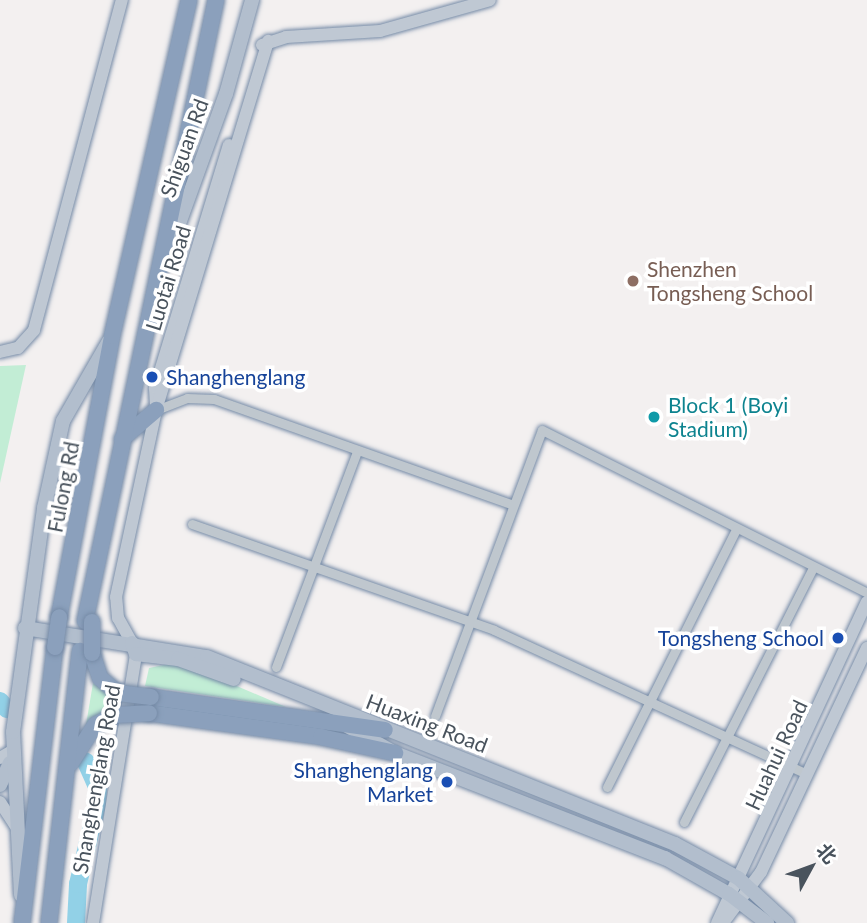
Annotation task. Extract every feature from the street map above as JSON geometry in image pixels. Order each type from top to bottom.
[{"type":"highway","name":"Fulong Rd","points":[[22,920],[59,617],[112,336],[172,64],[189,0]]},
{"type":"highway","points":[[49,923],[66,771],[86,652],[92,592],[148,308],[216,0]]},
{"type":"highway","points":[[122,439],[156,410]]},
{"type":"highway","points":[[86,652],[100,678],[118,693],[150,705],[395,753]]},
{"type":"highway","points":[[66,771],[90,731],[115,715],[150,705],[340,723],[385,730]]},
{"type":"main road","points":[[172,64],[181,0]]},
{"type":"main road","name":"Shiguan Rd","points":[[148,308],[226,94],[252,0]]},
{"type":"main road","points":[[0,785],[58,436],[112,336]]},
{"type":"main road","name":"Huaxing Road","points":[[25,628],[134,648],[207,657],[385,730],[608,815],[738,878],[787,923]]},
{"type":"main road","name":"Huaxing Road","points":[[134,648],[205,667],[340,723],[395,753],[654,854],[734,898],[767,923]]},
{"type":"main road","points":[[6,755],[18,830],[22,920]]},
{"type":"street","points":[[0,352],[18,348],[34,330],[122,0]]},
{"type":"street","name":"Luotai Road","points":[[134,648],[118,618],[116,597],[156,410],[268,41],[380,31],[490,0]]},
{"type":"street","points":[[156,410],[187,398],[214,399],[513,505]]},
{"type":"street","points":[[435,716],[542,430],[867,593]]},
{"type":"street","points":[[276,667],[357,451]]},
{"type":"street","points":[[192,524],[472,623],[807,774]]},
{"type":"street","points":[[607,787],[736,529]]},
{"type":"street","points":[[684,822],[813,568]]},
{"type":"street","name":"Huahui Road","points":[[721,922],[734,898],[738,878],[867,602]]},
{"type":"street","name":"Shanghenglang Road","points":[[93,923],[134,648]]},
{"type":"street","name":"Huahui Road","points":[[734,898],[751,888],[865,656]]},
{"type":"street","points":[[0,802],[18,830]]},
{"type":"green space","points":[[26,365],[0,483],[0,366]]},
{"type":"green space","points":[[168,664],[211,675],[286,707],[145,686],[149,668]]},
{"type":"green space","points":[[93,683],[117,699],[116,711],[86,725]]},
{"type":"waterway","points":[[0,701],[7,709]]},
{"type":"waterway","points":[[76,923],[78,884],[97,805],[98,789],[86,762]]},
{"type":"place","name":"Shenzhen Tongsheng School","points":[[633,281]]},
{"type":"place","name":"Shanghenglang","points":[[152,377]]},
{"type":"place","name":"Block 1 (Boyi Stadium)","points":[[654,417]]},
{"type":"place","name":"Tongsheng School","points":[[838,638]]},
{"type":"place","name":"Shanghenglang Market","points":[[447,782]]}]
